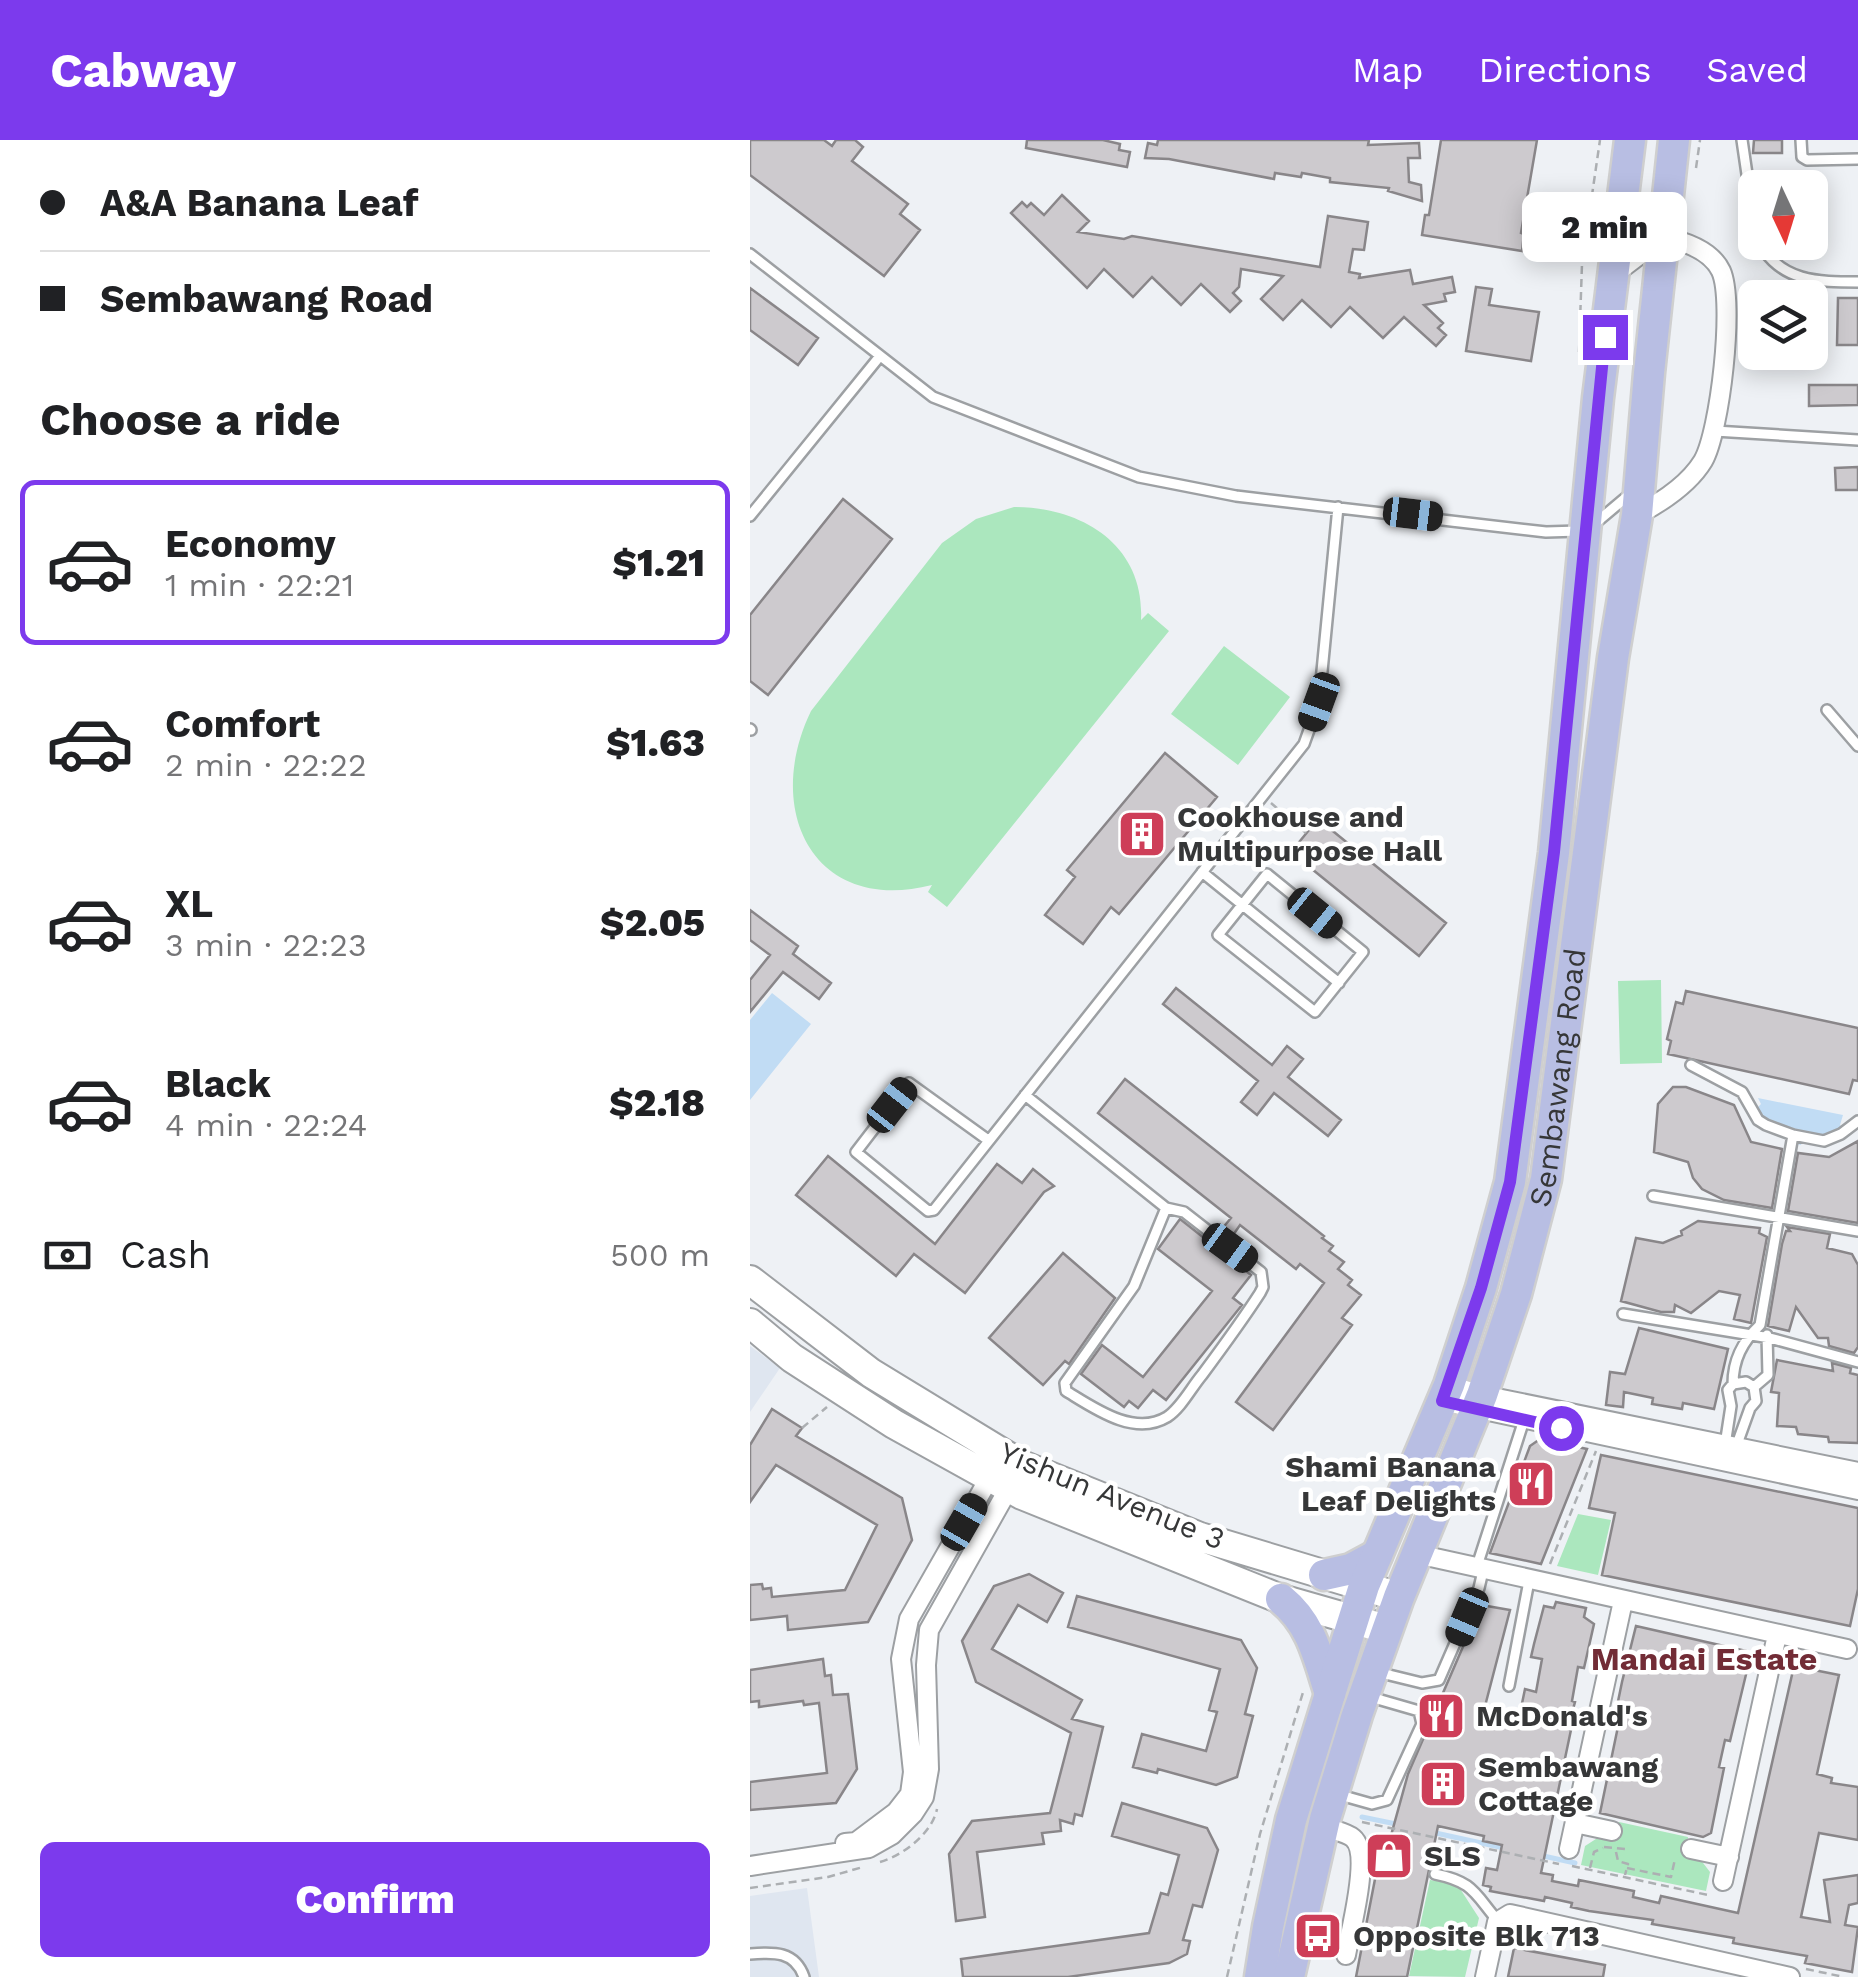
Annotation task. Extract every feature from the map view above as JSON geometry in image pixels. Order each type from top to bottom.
[{"type":"main road","name":"Sembawang Road","points":[[1260,1977],[1317,1691],[1355,1620],[1364,1586],[1446,1393],[1481,1288],[1510,1182],[1552,870],[1612,276],[1630,140]]},
{"type":"main road","name":"Sembawang Road","points":[[1289,1977],[1368,1683],[1479,1402],[1516,1294],[1546,1179],[1612,658],[1638,500],[1674,140]]},
{"type":"main road","name":"Yishun Avenue 3","points":[[750,1280],[1006,1472],[1399,1597]]},
{"type":"main road","name":"Yishun Avenue 3","points":[[750,1323],[792,1358],[842,1390],[1006,1472],[1280,1599],[1386,1630]]},
{"type":"main road","points":[[1324,1575],[1351,1570],[1377,1555]]},
{"type":"main road","points":[[1280,1599],[1296,1611],[1312,1634],[1317,1691]]},
{"type":"street","points":[[1612,276],[1662,237],[1684,241],[1710,258],[1720,270],[1728,310],[1714,431],[1701,465],[1660,502],[1638,500]]},
{"type":"street","points":[[1446,1393],[1858,1490]]},
{"type":"street","points":[[1526,1412],[1858,1472]]},
{"type":"street","points":[[750,1866],[869,1848],[892,1835],[924,1798],[929,1769],[928,1630],[1006,1472]]},
{"type":"street","points":[[750,1855],[856,1842],[896,1812],[910,1794],[913,1772],[901,1660],[910,1619],[1006,1472]]},
{"type":"street","points":[[1417,1554],[1846,1649]]},
{"type":"street","points":[[1569,1848],[1623,1601]]},
{"type":"street","points":[[1717,1882],[1729,1856],[1777,1635]]},
{"type":"street","points":[[901,1660],[926,1658]]},
{"type":"street","points":[[1334,1813],[1361,1851],[1346,1955]]},
{"type":"street","points":[[1575,1823],[1608,1840]]},
{"type":"street","points":[[1683,1852],[1729,1856]]},
{"type":"street","points":[[1485,1977],[1498,1921],[1510,1914],[1790,1977]]},
{"type":"lane","points":[[1742,140],[1746,170]]},
{"type":"lane","points":[[1801,140],[1802,157],[1808,160],[1858,159]]},
{"type":"lane","points":[[750,254],[933,397],[1139,477],[1236,496],[1546,532],[1586,531],[1638,500]]},
{"type":"lane","points":[[1773,260],[1796,278],[1858,282]]},
{"type":"lane","points":[[750,516],[880,356]]},
{"type":"lane","points":[[1714,431],[1858,440]]},
{"type":"lane","points":[[988,1140],[909,1083],[856,1152],[932,1211],[1304,744],[1319,702],[1338,506]]},
{"type":"lane","points":[[1827,710],[1858,746]]},
{"type":"lane","points":[[1202,872],[1339,983]]},
{"type":"lane","points":[[1268,874],[1363,952],[1339,983],[1315,1012],[1218,936],[1268,874]]},
{"type":"lane","points":[[1691,1066],[1742,1092],[1758,1120],[1793,1135],[1824,1140],[1841,1134],[1858,1121]]},
{"type":"lane","points":[[1026,1095],[1166,1208],[1184,1212],[1261,1272],[1263,1287],[1230,1338],[1171,1414],[1154,1422],[1130,1422],[1110,1417],[1066,1391],[1064,1383],[1134,1286],[1166,1208]]},
{"type":"lane","points":[[1734,1384],[1733,1363],[1760,1325],[1793,1135]]},
{"type":"lane","points":[[1652,1196],[1858,1231]]},
{"type":"lane","points":[[1623,1314],[1770,1338],[1858,1362]]},
{"type":"lane","points":[[1754,1387],[1768,1375],[1770,1338],[1760,1325]]},
{"type":"lane","points":[[1730,1446],[1728,1390],[1742,1381],[1754,1387]]},
{"type":"lane","points":[[1730,1446],[1756,1401],[1754,1387]]},
{"type":"lane","points":[[1368,1683],[1439,1680],[1480,1570],[1526,1412]]},
{"type":"lane","points":[[1509,1686],[1536,1583]]},
{"type":"lane","points":[[1334,1813],[1383,1803],[1422,1724],[1419,1712],[1368,1683]]},
{"type":"lane","points":[[1435,1874],[1468,1884],[1498,1921]]},
{"type":"lane","points":[[750,1954],[785,1955],[798,1962],[804,1977]]},
{"type":"path","points":[[1262,796],[1306,833]]},
{"type":"path","points":[[802,1428],[838,1398],[842,1390]]},
{"type":"path","points":[[1536,1583],[1600,1441]]},
{"type":"path","points":[[1227,1977],[1260,1834],[1317,1691]]},
{"type":"path","points":[[1334,1813],[1708,1894],[1717,1882]]},
{"type":"path","points":[[1589,1870],[1594,1852],[1608,1840]]},
{"type":"path","points":[[1616,1851],[1618,1861],[1628,1864],[1624,1877]]},
{"type":"path","points":[[1626,1868],[1671,1877],[1683,1852]]},
{"type":"shaded area","points":[[750,1346],[780,1368],[750,1412]]},
{"type":"shaded area","points":[[807,1888],[819,1977],[750,1977],[750,1896]]},
{"type":"green space","points":[[1014,507],[1063,514],[1104,535],[1121,551],[1132,571],[1141,620],[1148,613],[1169,631],[947,907],[928,892],[932,885],[891,890],[856,884],[829,869],[809,846],[797,817],[793,784],[798,748],[811,711],[942,543],[976,519]]},
{"type":"green space","points":[[1224,646],[1290,697],[1238,765],[1171,714]]},
{"type":"green space","points":[[1661,980],[1662,1063],[1620,1064],[1618,981]]},
{"type":"green space","points":[[1578,1514],[1611,1520],[1598,1575],[1557,1566]]},
{"type":"green space","points":[[1619,1822],[1688,1837],[1685,1854],[1700,1859],[1710,1872],[1706,1891],[1581,1865],[1585,1846],[1599,1837],[1615,1840]]},
{"type":"green space","points":[[1430,1880],[1457,1884],[1479,1918],[1465,1977],[1409,1976]]},
{"type":"water","points":[[772,993],[811,1024],[750,1100],[750,1020]]},
{"type":"water","points":[[1758,1098],[1843,1115],[1840,1125],[1844,1129],[1818,1139],[1804,1132],[1801,1145],[1787,1142],[1789,1129],[1772,1130],[1755,1110],[1761,1104]]},
{"type":"building","points":[[750,140],[824,140],[832,146],[836,140],[855,140],[863,147],[852,161],[908,204],[900,214],[920,230],[884,276],[750,175]]},
{"type":"building","points":[[1027,140],[1103,140],[1120,144],[1119,150],[1130,152],[1127,167],[1026,148]]},
{"type":"building","points":[[1158,140],[1419,143],[1420,158],[1408,158],[1409,182],[1421,185],[1422,201],[1388,191],[1389,188],[1330,182],[1330,178],[1302,173],[1301,177],[1275,173],[1274,179],[1145,158],[1148,143],[1157,145]]},
{"type":"building","points":[[1441,140],[1537,140],[1521,233],[1522,251],[1422,235]]},
{"type":"building","points":[[1754,140],[1782,140],[1782,153],[1753,153]]},
{"type":"building","points":[[1062,195],[1089,221],[1078,232],[1124,239],[1132,236],[1320,267],[1328,216],[1368,222],[1364,250],[1353,249],[1349,272],[1360,274],[1359,278],[1410,270],[1413,284],[1452,277],[1455,292],[1444,294],[1446,301],[1424,305],[1443,323],[1438,328],[1446,335],[1436,346],[1404,317],[1383,338],[1350,307],[1331,327],[1302,300],[1283,320],[1261,299],[1283,276],[1241,269],[1239,287],[1233,293],[1241,301],[1230,312],[1201,284],[1181,305],[1152,277],[1133,297],[1104,269],[1087,288],[1011,213],[1022,202],[1027,207],[1031,203],[1044,215]]},
{"type":"building","points":[[1476,287],[1492,289],[1489,305],[1539,312],[1531,361],[1466,351]]},
{"type":"building","points":[[750,288],[818,338],[798,365],[750,330]]},
{"type":"building","points":[[1838,298],[1858,298],[1858,345],[1837,345]]},
{"type":"building","points":[[1809,385],[1858,385],[1858,405],[1809,406]]},
{"type":"building","points":[[1858,467],[1858,490],[1836,490],[1835,468]]},
{"type":"building","points":[[843,499],[892,539],[768,695],[750,681],[750,615]]},
{"type":"building","name":"Cookhouse and Multipurpose Hall","points":[[1165,753],[1217,797],[1119,914],[1111,907],[1083,944],[1045,915],[1075,877],[1067,870]]},
{"type":"building","points":[[1318,819],[1446,923],[1419,956],[1291,852]]},
{"type":"building","points":[[750,910],[798,946],[793,954],[831,983],[819,999],[783,972],[750,1012],[750,980],[770,955],[750,940]]},
{"type":"building","points":[[1176,988],[1272,1065],[1287,1046],[1303,1059],[1288,1077],[1341,1120],[1328,1136],[1274,1093],[1257,1115],[1241,1102],[1258,1081],[1163,1004]]},
{"type":"building","points":[[1686,991],[1858,1028],[1858,1081],[1853,1080],[1849,1094],[1668,1054],[1671,1041],[1667,1039],[1676,1002],[1683,1004]]},
{"type":"building","points":[[1125,1079],[1324,1236],[1333,1246],[1329,1251],[1344,1262],[1338,1269],[1352,1280],[1348,1285],[1361,1295],[1342,1318],[1352,1325],[1273,1430],[1236,1402],[1324,1283],[1300,1264],[1296,1269],[1240,1225],[1231,1238],[1221,1230],[1231,1218],[1098,1113]]},
{"type":"building","points":[[1673,1087],[1686,1087],[1734,1105],[1751,1142],[1782,1149],[1772,1208],[1724,1200],[1702,1189],[1688,1162],[1654,1152],[1658,1104]]},
{"type":"building","points":[[1858,1141],[1858,1223],[1788,1211],[1798,1153],[1829,1157]]},
{"type":"building","points":[[828,1156],[935,1244],[997,1164],[1022,1183],[1033,1169],[1054,1186],[1044,1192],[965,1293],[914,1254],[896,1276],[796,1195]]},
{"type":"building","points":[[1180,1219],[1251,1275],[1233,1298],[1242,1305],[1166,1400],[1153,1390],[1138,1408],[1129,1401],[1124,1407],[1081,1374],[1102,1345],[1143,1377],[1212,1291],[1158,1249]]},
{"type":"building","points":[[1698,1221],[1760,1228],[1759,1233],[1767,1237],[1751,1323],[1734,1319],[1740,1295],[1719,1291],[1691,1313],[1675,1305],[1674,1312],[1661,1312],[1621,1301],[1636,1238],[1663,1243],[1682,1235],[1681,1231]]},
{"type":"building","points":[[1787,1227],[1830,1234],[1827,1248],[1852,1254],[1858,1265],[1858,1347],[1854,1353],[1829,1346],[1828,1338],[1818,1338],[1796,1307],[1789,1331],[1768,1326],[1782,1244],[1786,1231],[1790,1231]]},
{"type":"building","points":[[1063,1253],[1115,1298],[1069,1364],[1065,1361],[1043,1385],[989,1338]]},
{"type":"building","points":[[1639,1328],[1728,1349],[1714,1409],[1683,1403],[1682,1409],[1652,1404],[1653,1398],[1624,1392],[1623,1407],[1606,1405],[1610,1372],[1625,1374]]},
{"type":"building","points":[[1777,1360],[1833,1371],[1832,1363],[1851,1368],[1850,1373],[1858,1375],[1858,1443],[1829,1442],[1828,1437],[1798,1434],[1796,1427],[1777,1426],[1779,1393],[1771,1392]]},
{"type":"building","points":[[772,1409],[802,1428],[796,1436],[902,1498],[912,1540],[868,1622],[788,1630],[787,1616],[750,1620],[750,1585],[771,1588],[772,1597],[845,1590],[877,1525],[776,1465],[750,1502],[750,1445]]},
{"type":"building","points":[[1540,1439],[1587,1449],[1541,1564],[1490,1553],[1530,1446]]},
{"type":"building","points":[[1601,1455],[1858,1508],[1858,1589],[1850,1626],[1602,1575],[1615,1513],[1589,1508]]},
{"type":"building","points":[[1029,1574],[1063,1593],[1047,1622],[1018,1605],[992,1649],[1082,1700],[1072,1719],[1103,1727],[1082,1816],[1075,1814],[1073,1824],[1060,1820],[1061,1831],[1042,1833],[1044,1844],[977,1852],[985,1917],[956,1921],[949,1854],[972,1821],[1050,1813],[1071,1733],[976,1682],[962,1641],[994,1586]]},
{"type":"building","points":[[1077,1596],[1241,1640],[1257,1668],[1245,1714],[1253,1716],[1237,1777],[1216,1785],[1158,1769],[1157,1773],[1133,1767],[1142,1734],[1206,1751],[1217,1712],[1209,1710],[1220,1669],[1068,1627]]},
{"type":"building","points":[[1556,1602],[1586,1608],[1584,1617],[1594,1624],[1584,1668],[1578,1667],[1569,1724],[1572,1725],[1541,1873],[1553,1875],[1552,1881],[1578,1886],[1579,1880],[1634,1891],[1633,1897],[1659,1903],[1661,1896],[1738,1913],[1794,1666],[1839,1675],[1817,1774],[1832,1778],[1831,1783],[1858,1787],[1858,1840],[1819,1833],[1801,1917],[1830,1922],[1824,1880],[1858,1875],[1858,1903],[1849,1905],[1845,1925],[1858,1927],[1852,1972],[1805,1963],[1807,1956],[1733,1943],[1734,1938],[1589,1911],[1545,1897],[1544,1901],[1490,1891],[1491,1887],[1483,1885],[1486,1868],[1497,1870],[1502,1845],[1483,1841],[1484,1836],[1438,1826],[1407,1977],[1356,1977],[1383,1838],[1390,1839],[1408,1774],[1481,1605],[1510,1610],[1484,1710],[1513,1716],[1514,1712],[1520,1713],[1525,1689],[1536,1692],[1542,1659],[1531,1657],[1544,1606],[1554,1608]]},
{"type":"building","points":[[1636,1626],[1746,1651],[1744,1661],[1749,1662],[1730,1741],[1725,1740],[1719,1767],[1724,1768],[1711,1833],[1703,1837],[1600,1813],[1620,1717],[1615,1716]]},
{"type":"building","points":[[823,1659],[825,1676],[831,1675],[833,1695],[848,1694],[857,1769],[836,1803],[750,1810],[750,1782],[827,1773],[819,1703],[804,1705],[803,1701],[759,1707],[759,1701],[750,1702],[750,1670]]},
{"type":"building","points":[[1122,1803],[1207,1828],[1218,1850],[1202,1907],[1193,1905],[1183,1940],[1190,1941],[1187,1954],[1169,1963],[1068,1977],[963,1977],[961,1959],[1149,1933],[1161,1893],[1168,1895],[1179,1855],[1112,1836]]},
{"type":"building","points":[[1514,1948],[1605,1965],[1603,1977],[1508,1977]]},
{"type":"waterway","points":[[1362,1817],[1401,1825]]},
{"type":"waterway","points":[[1431,1832],[1504,1848]]},
{"type":"waterway","points":[[1539,1855],[1575,1863]]},
{"type":"place","name":"Cookhouse and Multipurpose Hall","points":[[1142,834]]},
{"type":"place","name":"Shami Banana Leaf Delights","points":[[1531,1484]]},
{"type":"place","name":"McDonald's","points":[[1441,1716]]},
{"type":"place","name":"Sembawang Cottage","points":[[1443,1784]]},
{"type":"place","name":"SLS","points":[[1389,1856]]},
{"type":"place","name":"Opposite Blk 713","points":[[1318,1936]]},
{"type":"district","name":"Mandai Estate","points":[[1704,1659]]},
{"type":"route","points":[[1561,1428],[1442,1401],[1481,1288],[1510,1182],[1554,852],[1605,337]]}]
